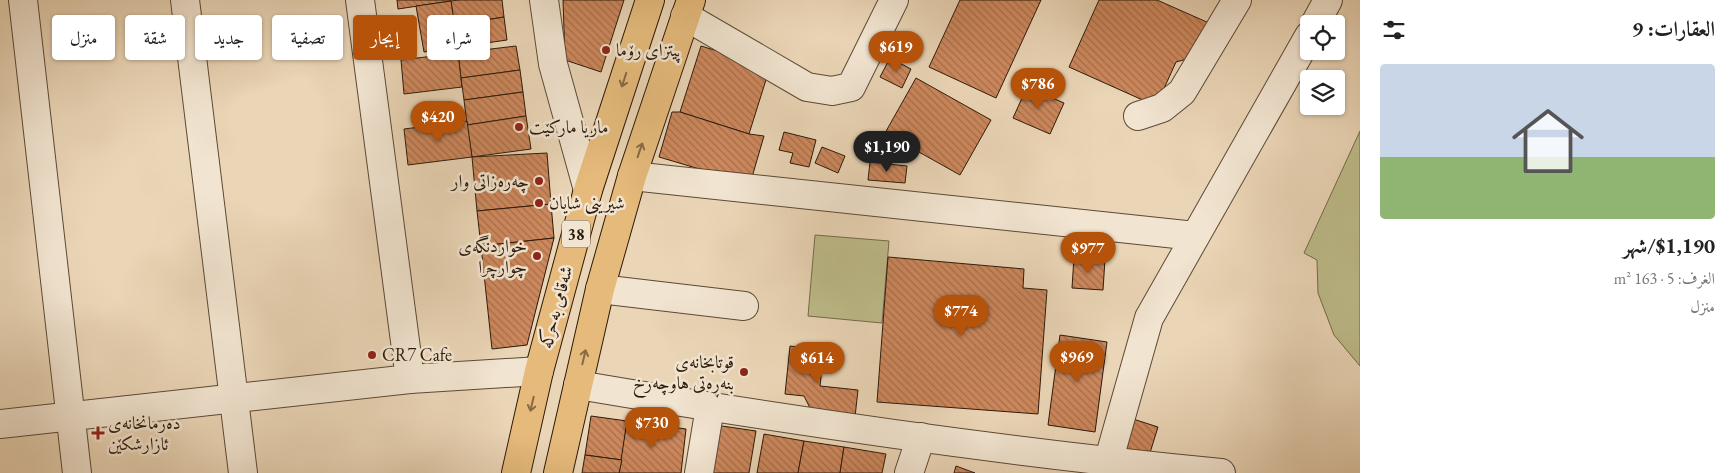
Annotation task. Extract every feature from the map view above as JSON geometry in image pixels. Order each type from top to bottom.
[{"type":"main road","name":"شەقامی بەحرکە","points":[[516,473],[539,372],[588,190],[650,0]]},
{"type":"main road","name":"38","points":[[558,473],[600,289],[632,176],[688,8]]},
{"type":"street","points":[[23,0],[78,473]]},
{"type":"street","points":[[185,0],[243,473]]},
{"type":"street","points":[[360,0],[410,379]]},
{"type":"street","points":[[544,0],[553,64],[588,190]]},
{"type":"street","points":[[688,8],[807,87],[832,91],[851,87],[894,0]]},
{"type":"street","points":[[1138,116],[1162,108],[1182,92],[1237,0]]},
{"type":"street","points":[[1320,15],[1328,0]]},
{"type":"street","points":[[1107,467],[1149,318],[1300,52]]},
{"type":"street","points":[[632,176],[1195,236]]},
{"type":"street","points":[[600,289],[744,306]]},
{"type":"street","points":[[0,424],[410,379],[539,372]]},
{"type":"street","points":[[578,385],[710,407],[921,437],[1107,467],[1220,473]]},
{"type":"street","points":[[699,473],[710,407]]},
{"type":"street","points":[[909,473],[921,437]]},
{"type":"shaded area","points":[[1360,131],[1360,366],[1334,335],[1318,293],[1317,260],[1304,253]]},
{"type":"shaded area","points":[[815,235],[889,241],[882,323],[808,316]]},
{"type":"building","points":[[397,0],[451,0],[451,1],[398,9]]},
{"type":"building","points":[[502,0],[504,17],[490,19],[490,15],[453,15],[451,1]]},
{"type":"building","points":[[563,0],[624,0],[601,72],[565,60]]},
{"type":"building","points":[[960,0],[1041,0],[996,98],[929,67]]},
{"type":"building","points":[[1099,0],[1157,0],[1209,23],[1194,57],[1176,62],[1156,106],[1069,67]]},
{"type":"building","points":[[451,1],[453,15],[427,15],[427,52],[424,52],[416,6]]},
{"type":"building","points":[[504,17],[507,40],[490,42],[490,19]]},
{"type":"building","points":[[516,46],[520,70],[461,78],[459,60],[490,60],[490,49]]},
{"type":"building","points":[[701,46],[770,67],[749,134],[680,112]]},
{"type":"building","points":[[427,57],[427,60],[459,60],[462,87],[404,94],[401,60],[417,60],[417,58]]},
{"type":"building","points":[[890,58],[911,69],[902,88],[880,77]]},
{"type":"building","points":[[520,70],[523,92],[464,100],[461,78]]},
{"type":"building","points":[[916,78],[991,120],[960,175],[885,133]]},
{"type":"building","points":[[1027,87],[1064,103],[1050,134],[1013,118]]},
{"type":"building","points":[[523,92],[526,116],[467,125],[464,100]]},
{"type":"building","points":[[672,112],[680,112],[749,134],[764,136],[750,184],[659,157]]},
{"type":"building","points":[[526,116],[531,149],[472,157],[467,125]]},
{"type":"building","points":[[467,121],[472,157],[408,165],[404,129]]},
{"type":"building","points":[[784,132],[816,140],[809,167],[790,163],[793,153],[779,150]]},
{"type":"building","points":[[822,147],[845,156],[838,173],[815,163]]},
{"type":"building","points":[[547,153],[551,204],[477,211],[472,157]]},
{"type":"building","points":[[870,162],[907,166],[905,183],[868,180]]},
{"type":"building","points":[[551,204],[554,238],[481,246],[477,211]]},
{"type":"building","points":[[554,238],[527,345],[492,349],[481,246]]},
{"type":"building","points":[[888,257],[1024,269],[1023,288],[1047,290],[1038,414],[877,402]]},
{"type":"building","points":[[1074,257],[1105,259],[1103,290],[1072,288]]},
{"type":"building","points":[[1060,335],[1107,342],[1095,432],[1048,425]]},
{"type":"building","points":[[790,346],[824,350],[820,386],[858,390],[855,417],[812,412],[804,396],[785,394]]},
{"type":"building","points":[[591,416],[627,421],[622,460],[585,455]]},
{"type":"building","points":[[1133,419],[1158,427],[1149,456],[1123,448]]},
{"type":"building","points":[[627,421],[686,429],[681,473],[619,473]]},
{"type":"building","points":[[715,425],[756,431],[749,473],[708,473]]},
{"type":"building","points":[[764,434],[804,441],[798,473],[757,473]]},
{"type":"building","points":[[804,441],[844,447],[840,473],[798,473]]},
{"type":"building","points":[[844,447],[886,454],[882,473],[840,473]]},
{"type":"building","points":[[585,455],[622,460],[619,473],[582,473]]},
{"type":"building","points":[[956,466],[975,473],[954,473]]},
{"type":"place","name":"پیتزای رۆما","points":[[606,50]]},
{"type":"place","name":"ماریا مارکێت","points":[[519,127]]},
{"type":"place","name":"چەرەزاتی وار","points":[[539,181]]},
{"type":"place","name":"شیرینی شایان","points":[[539,203]]},
{"type":"place","name":"خواردنگەی چوارچرا","points":[[537,256]]},
{"type":"place","name":"CR7 Cafe","points":[[372,355]]},
{"type":"place","name":"قوتابخانەی بنەڕەتی هاوچەرخ","points":[[744,372]]},
{"type":"place","name":"دەرمانخانەی ئازارشکێن","points":[[98,433]]}]
